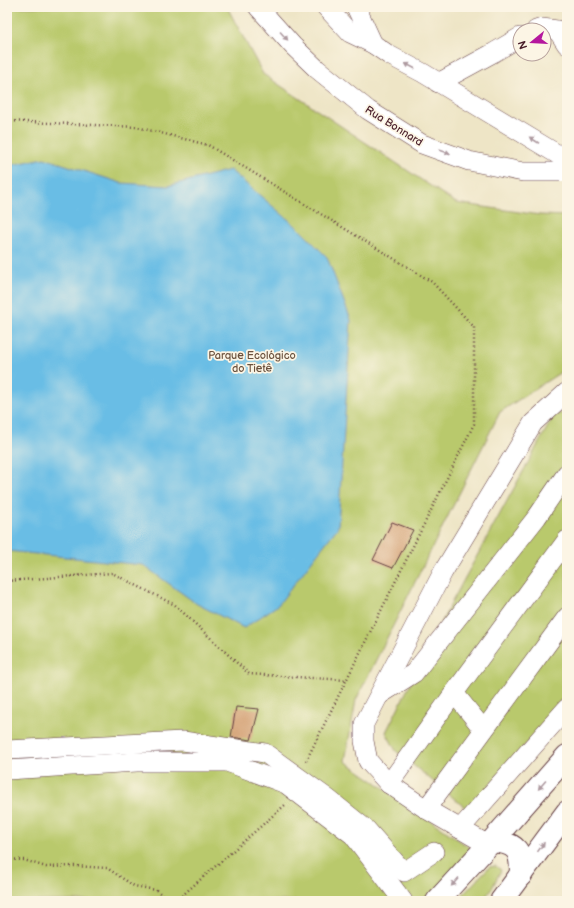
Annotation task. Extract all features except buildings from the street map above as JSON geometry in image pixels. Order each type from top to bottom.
[{"type":"main road","points":[[437,901],[567,756]]},
{"type":"main road","points":[[501,901],[567,812]]},
{"type":"main road","points":[[490,843],[502,842],[513,846],[518,850],[521,876]]},
{"type":"street","name":"Rua Bonnard","points":[[258,7],[293,46],[317,69],[368,110],[422,144],[469,161],[523,172],[567,172]]},
{"type":"street","points":[[326,7],[350,33],[373,44],[567,160]]},
{"type":"street","points":[[356,7],[373,44]]},
{"type":"street","points":[[552,29],[557,30],[567,45]]},
{"type":"street","points":[[438,83],[493,54],[512,42]]},
{"type":"street","points":[[490,843],[460,829],[389,784],[368,762],[364,741],[364,724],[443,572],[533,423],[567,392]]},
{"type":"street","points":[[380,695],[414,673],[537,518],[567,473]]},
{"type":"street","points":[[389,784],[454,692],[567,540]]},
{"type":"street","points":[[426,808],[567,617]]},
{"type":"street","points":[[454,692],[483,729]]},
{"type":"street","points":[[460,829],[567,708]]},
{"type":"street","points":[[7,750],[183,741],[265,753],[353,835],[402,901]]},
{"type":"street","points":[[7,770],[137,762],[227,762],[286,784],[298,785],[327,798],[367,830],[404,872],[434,852]]},
{"type":"path","points":[[7,121],[137,126],[208,145],[432,282],[474,327],[474,424],[346,680],[298,785],[176,901]]},
{"type":"path","points":[[7,581],[112,572],[174,605],[249,674],[346,680]]},
{"type":"path","points":[[7,859],[24,860],[46,867],[74,866],[107,868],[134,886],[156,890],[170,901]]},
{"type":"green space","name":"Parque Ecológico do Tietê","points":[[7,7],[227,7],[263,74],[456,203],[540,215],[567,216],[567,368],[500,412],[356,700],[345,761],[473,850],[431,901],[7,901]]},
{"type":"green space","points":[[567,412],[567,692],[535,734],[468,810],[396,751],[386,732],[449,607],[554,415]]},
{"type":"green space","points":[[496,866],[501,870],[491,890],[482,901],[457,901],[489,867]]},
{"type":"water","points":[[44,158],[121,183],[168,186],[230,170],[297,227],[327,257],[351,320],[338,527],[278,605],[244,628],[197,604],[143,565],[7,551],[7,166]]}]
